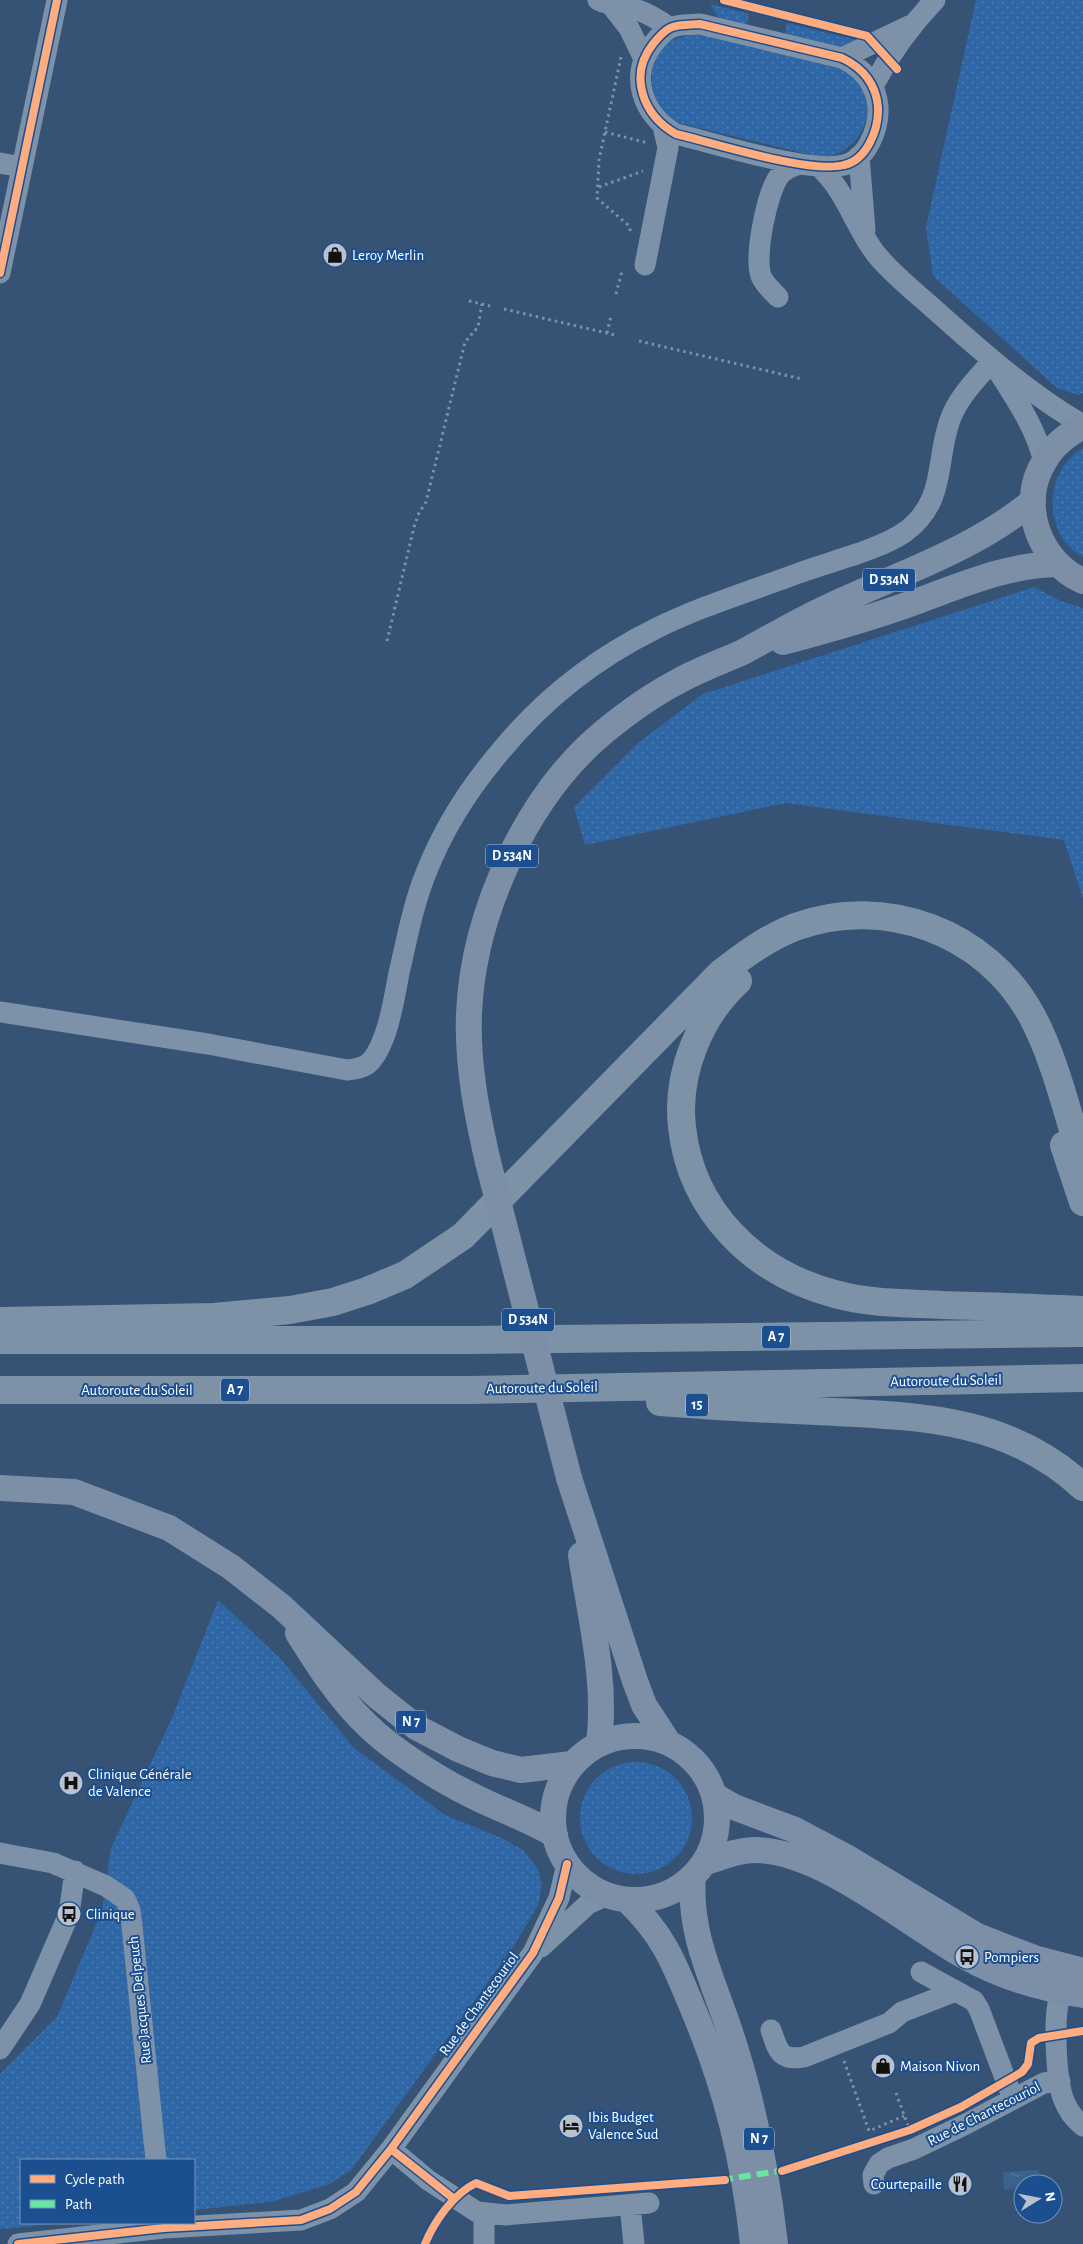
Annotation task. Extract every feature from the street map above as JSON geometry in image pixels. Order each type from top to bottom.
[{"type":"highway","points":[[0,1321],[214,1317],[290,1310],[359,1294],[406,1276],[463,1236],[721,973],[748,952],[774,936],[809,923],[838,917],[879,916],[904,920],[935,929],[966,945],[990,962],[1016,992],[1036,1024],[1083,1162]]},
{"type":"highway","points":[[1083,1202],[1031,1050],[1010,1009],[999,993],[974,967],[957,955],[924,941],[889,931],[853,929],[810,937],[789,945],[765,958],[731,986],[713,1008],[695,1043],[687,1064],[681,1103],[683,1139],[690,1168],[703,1198],[728,1233],[760,1261],[809,1285],[834,1294],[877,1302],[1083,1310]]},
{"type":"highway","name":"A 7","points":[[0,1340],[450,1340],[1083,1333]]},
{"type":"highway","name":"Autoroute du Soleil","points":[[0,1390],[489,1389],[1083,1378]]},
{"type":"highway","name":"15","points":[[489,1389],[729,1407],[906,1415],[953,1422],[986,1430],[1019,1443],[1041,1454],[1083,1487]]},
{"type":"main road","points":[[1083,426],[1068,435],[1054,447],[1038,474],[1033,501],[1035,524],[1043,546],[1058,564],[1083,581]]},
{"type":"main road","name":"D 534N","points":[[668,1742],[644,1705],[635,1681],[569,1478],[488,1162],[477,1111],[472,1069],[469,1014],[476,961],[487,913],[524,832],[542,800],[573,762],[605,731],[676,682],[741,652],[827,607],[970,544],[996,529],[1033,501]]},
{"type":"main road","name":"D 534N","points":[[741,652],[834,629],[998,572],[1038,564],[1058,564]]},
{"type":"main road","name":"D 534N","points":[[569,1478],[600,1682],[602,1724],[600,1743]]},
{"type":"main road","name":"N 7","points":[[0,1488],[74,1492],[169,1528],[231,1567],[282,1607],[376,1696],[416,1727],[458,1749],[492,1763],[521,1770],[572,1764]]},
{"type":"main road","name":"N 7","points":[[282,1607],[321,1670],[366,1724],[401,1753],[472,1796],[536,1823],[555,1835]]},
{"type":"main road","points":[[699,1870],[714,1842],[718,1819],[715,1796],[700,1768],[689,1755],[668,1742],[638,1736],[622,1736],[600,1743],[585,1752],[572,1764],[559,1786],[553,1810],[555,1835],[567,1864],[585,1882],[618,1898],[645,1900],[663,1895],[679,1888],[699,1870],[733,1853],[755,1850],[788,1857],[829,1872],[967,1958],[1025,1981],[1076,1982]]},
{"type":"main road","points":[[715,1796],[734,1806],[795,1830],[846,1857],[977,1936],[1034,1958],[1076,1982]]},
{"type":"main road","name":"N 7","points":[[699,1870],[691,1898],[695,1928],[748,2092],[769,2197],[774,2244]]},
{"type":"main road","name":"N 7","points":[[618,1898],[657,1931],[669,1950],[708,2043],[736,2133],[744,2172],[753,2244]]},
{"type":"street","points":[[0,272],[57,0]]},
{"type":"street","points":[[873,86],[888,59],[912,24],[935,0]]},
{"type":"street","points":[[605,3],[634,9],[658,19],[670,28]]},
{"type":"street","points":[[605,3],[629,28],[644,59]]},
{"type":"street","points":[[700,24],[713,26],[842,58],[854,64],[866,74],[873,86],[878,110],[876,131],[869,145],[859,156],[844,165],[820,168],[676,134],[663,126],[645,103],[641,87],[640,69],[644,59],[656,40],[670,28],[700,24]]},
{"type":"street","points":[[842,58],[912,24]]},
{"type":"street","points":[[645,265],[668,148],[663,126]]},
{"type":"street","points":[[859,156],[865,235]]},
{"type":"street","points":[[0,163],[22,167]]},
{"type":"street","points":[[778,297],[761,278],[758,247],[774,187],[780,175],[787,168],[800,164]]},
{"type":"street","points":[[820,168],[840,192],[876,253],[896,275],[992,361],[1037,396],[1083,426]]},
{"type":"street","points":[[992,361],[1024,412],[1039,441],[1044,462]]},
{"type":"street","points":[[0,1012],[208,1044],[347,1070],[360,1069],[370,1062],[379,1047],[390,1016],[416,902],[430,863],[452,819],[468,793],[523,724],[558,692],[590,667],[654,629],[803,571],[886,542],[905,532],[921,518],[932,500],[938,483],[949,421],[958,402],[992,361]]},
{"type":"street","name":"Rue Jacques Delpeuch","points":[[0,1852],[53,1863],[75,1871],[118,1894],[125,1900],[130,1910],[156,2159]]},
{"type":"street","name":"Rue de Chantecouriol","points":[[195,2224],[301,2220],[330,2209],[356,2192],[391,2149],[533,1954],[560,1898],[567,1864]]},
{"type":"street","points":[[0,2049],[30,2004],[69,1914],[75,1871]]},
{"type":"street","name":"Rue de Chantecouriol","points":[[533,1954],[588,1904],[618,1898]]},
{"type":"street","points":[[921,1972],[974,2001],[979,2009],[1013,2099]]},
{"type":"street","name":"Rue de Chantecouriol","points":[[874,2184],[873,2175],[879,2164],[888,2158],[914,2149],[1044,2083],[1060,2081],[1056,2018],[1059,2001],[1076,1982]]},
{"type":"street","points":[[771,2030],[777,2048],[782,2054],[790,2059],[804,2057],[889,2023],[902,2012],[956,1991]]},
{"type":"street","points":[[1060,2081],[1063,2097],[1069,2111],[1083,2126]]},
{"type":"street","points":[[391,2149],[454,2199],[476,2212],[506,2215],[640,2204],[634,2244]]},
{"type":"street","points":[[484,2213],[484,2244]]},
{"type":"street","name":"Rue de Chantecouriol","points":[[18,2244],[164,2225],[191,2224]]},
{"type":"path","points":[[621,56],[599,160],[597,198],[628,225],[631,233],[629,241]]},
{"type":"path","points":[[605,132],[650,144]]},
{"type":"path","points":[[598,187],[644,170]]},
{"type":"path","points":[[616,294],[622,271]]},
{"type":"path","points":[[469,301],[490,306]]},
{"type":"path","points":[[387,642],[414,527],[419,513],[426,502],[465,342],[478,327],[482,304]]},
{"type":"path","points":[[504,309],[614,335]]},
{"type":"path","points":[[607,334],[611,316]]},
{"type":"path","points":[[639,341],[802,379]]},
{"type":"path","points":[[837,2044],[869,2131],[904,2116]]},
{"type":"path","points":[[896,2093],[914,2149]]},
{"type":"shaded area","points":[[976,0],[1083,0],[1083,393],[1078,395],[1057,388],[933,276],[926,227]]},
{"type":"shaded area","points":[[710,4],[749,14],[747,25],[718,17]]},
{"type":"shaded area","points":[[787,23],[864,42],[840,47],[785,35]]},
{"type":"shaded area","points":[[690,35],[706,35],[841,68],[859,84],[866,99],[866,122],[861,132],[846,149],[824,158],[675,122],[660,109],[656,102],[652,84],[653,65],[661,49],[667,43]]},
{"type":"shaded area","points":[[1083,448],[1083,557],[1070,547],[1060,534],[1054,519],[1053,503],[1055,487],[1060,472],[1070,458]]},
{"type":"shaded area","points":[[1034,587],[1061,601],[1083,608],[1083,899],[1064,840],[786,803],[585,845],[574,807],[638,743],[703,694]]},
{"type":"shaded area","points":[[218,1600],[280,1658],[354,1748],[445,1815],[502,1838],[523,1850],[538,1869],[542,1885],[538,1905],[514,1946],[352,2169],[330,2184],[271,2202],[195,2210],[195,2159],[20,2159],[20,2224],[53,2224],[0,2229],[0,2074],[57,2017],[102,1910],[111,1848],[172,1718]]},
{"type":"shaded area","points":[[636,1762],[657,1766],[676,1778],[688,1797],[692,1818],[688,1839],[676,1858],[657,1870],[636,1874],[615,1870],[596,1858],[584,1839],[580,1818],[584,1797],[596,1778],[615,1766]]},
{"type":"water","points":[[1039,2170],[1039,2174],[1013,2174],[1013,2189],[1004,2190],[1003,2172]]},
{"type":"marked path","points":[[721,2180],[785,2170]]},
{"type":"cycle path","points":[[0,273],[57,0]]},
{"type":"cycle path","points":[[724,0],[867,36],[897,69]]},
{"type":"cycle path","points":[[700,24],[842,58],[856,67],[871,84],[878,107],[874,134],[865,150],[859,157],[844,165],[829,167],[809,165],[786,162],[676,134],[665,126],[648,106],[643,94],[641,69],[645,56],[668,29],[677,26],[700,24]]},
{"type":"cycle path","points":[[18,2244],[164,2228],[301,2220],[330,2209],[356,2192],[391,2149],[533,1953],[559,1898],[567,1864]]},
{"type":"cycle path","points":[[782,2171],[910,2130],[961,2107],[1022,2072],[1028,2064],[1031,2043],[1039,2038],[1083,2031]]},
{"type":"cycle path","points":[[391,2149],[454,2199]]},
{"type":"cycle path","points":[[425,2244],[445,2209],[460,2194],[476,2183],[509,2196],[725,2180]]},
{"type":"place","name":"Leroy Merlin","points":[[335,255]]},
{"type":"place","name":"Clinique Générale de Valence","points":[[71,1783]]},
{"type":"place","name":"Clinique","points":[[69,1914]]},
{"type":"place","name":"Pompiers","points":[[967,1957]]},
{"type":"place","name":"Maison Nivon","points":[[883,2066]]},
{"type":"place","name":"Ibis Budget Valence Sud","points":[[571,2126]]},
{"type":"place","name":"Courtepaille","points":[[960,2184]]}]
